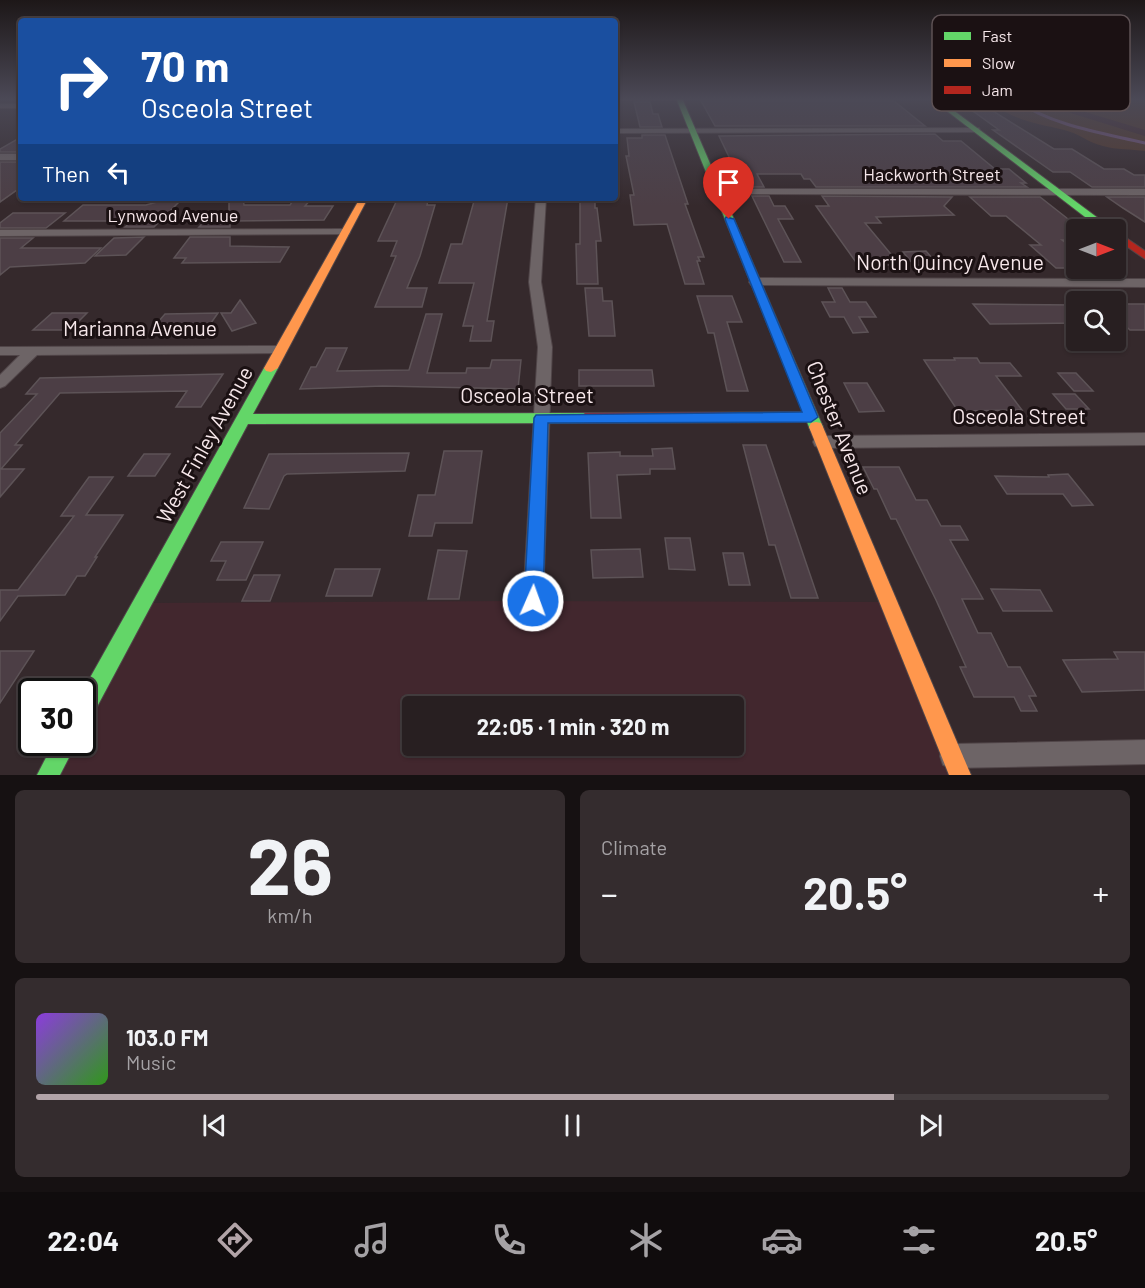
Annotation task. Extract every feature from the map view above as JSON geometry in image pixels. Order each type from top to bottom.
[{"type":"street","name":"Chester Avenue","points":[[695,134],[956,766]]},
{"type":"street","points":[[982,134],[1094,219]]},
{"type":"street","points":[[0,158],[18,158]]},
{"type":"street","name":"Hackworth Street","points":[[718,192],[1145,192]]},
{"type":"street","name":"West Finley Avenue","points":[[96,687],[362,201]]},
{"type":"street","points":[[533,601],[545,346],[535,282],[541,201]]},
{"type":"street","name":"Lynwood Avenue","points":[[0,233],[345,232]]},
{"type":"street","points":[[1126,242],[1145,256]]},
{"type":"street","name":"North Quincy Avenue","points":[[756,282],[1145,283]]},
{"type":"street","name":"Marianna Avenue","points":[[0,351],[280,350]]},
{"type":"street","points":[[0,384],[33,351]]},
{"type":"street","name":"Osceola Street","points":[[243,419],[811,417]]},
{"type":"street","name":"Osceola Street","points":[[821,442],[1145,439]]},
{"type":"street","points":[[956,766],[1145,752]]},
{"type":"street","points":[[48,775],[58,756]]},
{"type":"shaded area","points":[[1075,134],[1139,134],[1145,136],[1145,151],[1118,149],[1093,143]]},
{"type":"shaded area","points":[[888,602],[960,775],[48,775],[68,756],[96,756],[96,688],[142,603]]},
{"type":"building","points":[[935,134],[943,141],[961,141],[995,169],[1009,169],[1026,183],[1021,183],[1027,187],[816,187],[810,179],[804,179],[801,174],[757,174],[764,187],[748,187],[742,184],[719,136]]},
{"type":"building","points":[[999,134],[1030,134],[1054,149],[1072,149],[1104,169],[1124,169],[1134,175],[1145,175],[1145,187],[1092,187],[1070,172],[1053,172]]},
{"type":"building","points":[[642,135],[665,135],[688,204],[685,204],[704,257],[698,257],[700,261],[697,261],[704,284],[685,284],[667,224],[634,225],[630,195],[634,195],[626,156],[629,156],[627,138],[642,138]]},
{"type":"building","points":[[18,139],[18,152],[0,152],[0,149]]},
{"type":"building","points":[[0,162],[18,162],[18,189],[0,202]]},
{"type":"building","points":[[752,196],[769,196],[774,206],[785,206],[793,219],[778,219],[801,262],[784,262]]},
{"type":"building","points":[[822,196],[952,197],[944,206],[954,215],[876,217],[881,223],[865,223],[900,265],[858,265],[816,206],[829,206]]},
{"type":"building","points":[[970,197],[1040,197],[1068,219],[1066,219],[1066,240],[1062,240],[1066,243],[1066,268],[1056,268],[1030,245],[1041,245],[1006,216],[991,216]]},
{"type":"building","points":[[1107,197],[1145,197],[1145,222],[1123,208]]},
{"type":"building","points":[[161,201],[180,201],[154,227],[125,227],[132,221],[64,221],[83,205],[146,205]]},
{"type":"building","points":[[229,201],[243,201],[244,205],[290,205],[293,201],[309,201],[305,206],[333,206],[324,220],[230,221],[230,227],[199,227],[212,214],[229,213]]},
{"type":"building","points":[[397,201],[428,201],[427,205],[435,205],[420,256],[407,288],[427,288],[422,307],[375,307],[396,256],[391,256],[397,241],[378,241]]},
{"type":"building","points":[[474,201],[507,201],[487,321],[494,321],[491,341],[470,341],[473,326],[463,326],[474,283],[439,283],[451,244],[462,244]]},
{"type":"building","points":[[580,201],[595,201],[601,241],[596,241],[598,284],[577,284],[576,244],[580,244]]},
{"type":"building","points":[[13,213],[65,213],[46,228],[0,228],[0,223]]},
{"type":"building","points":[[144,237],[126,255],[95,256],[114,238]]},
{"type":"building","points":[[190,237],[230,237],[230,246],[289,247],[280,262],[182,263],[186,258],[174,258]]},
{"type":"building","points":[[0,238],[33,238],[21,248],[101,248],[85,263],[10,267],[0,275]]},
{"type":"building","points":[[926,251],[938,265],[914,265],[903,252]]},
{"type":"building","points":[[585,288],[602,288],[603,301],[612,301],[615,336],[589,336]]},
{"type":"building","points":[[828,288],[842,288],[850,302],[866,302],[876,317],[859,317],[868,332],[853,333],[844,317],[830,317],[822,302],[835,302]]},
{"type":"building","points":[[697,296],[732,296],[742,322],[727,322],[748,391],[727,391],[714,333],[708,333]]},
{"type":"building","points":[[240,300],[256,323],[232,331],[221,313],[231,313]]},
{"type":"building","points":[[973,304],[1066,305],[1066,323],[990,324]]},
{"type":"building","points":[[1126,304],[1145,304],[1145,330],[1130,330],[1126,326]]},
{"type":"building","points":[[52,313],[87,313],[70,330],[33,330]]},
{"type":"building","points":[[218,313],[206,330],[152,329],[165,314]]},
{"type":"building","points":[[426,314],[442,314],[427,373],[466,373],[467,368],[490,368],[492,360],[521,360],[518,389],[383,386],[300,389],[311,367],[316,367],[326,348],[347,348],[337,371],[409,370]]},
{"type":"building","points":[[954,358],[977,358],[980,363],[1010,363],[1021,376],[996,376],[1022,410],[958,411],[924,360],[955,360]]},
{"type":"building","points":[[579,370],[652,370],[654,386],[579,386]]},
{"type":"building","points":[[1058,373],[1076,373],[1093,391],[1074,391]]},
{"type":"building","points":[[223,374],[201,407],[176,407],[187,391],[60,393],[15,445],[22,445],[1,469],[24,469],[0,497],[0,433],[37,394],[26,394],[40,378]]},
{"type":"building","points":[[844,383],[867,383],[884,411],[859,412]]},
{"type":"building","points":[[1053,394],[1075,394],[1089,409],[1066,409]]},
{"type":"building","points":[[743,445],[766,445],[818,598],[791,598],[775,545],[769,545]]},
{"type":"building","points":[[672,448],[675,469],[650,469],[650,474],[617,475],[621,518],[591,518],[588,453],[620,452],[620,456],[653,456],[652,449]]},
{"type":"building","points":[[444,451],[482,451],[472,523],[435,523],[432,536],[409,536],[418,495],[435,495]]},
{"type":"building","points":[[409,453],[405,471],[287,474],[269,509],[244,508],[269,454]]},
{"type":"building","points":[[144,454],[170,454],[155,476],[128,476]]},
{"type":"building","points":[[863,467],[899,467],[916,500],[927,500],[941,526],[960,526],[968,540],[950,540],[983,599],[962,599],[978,633],[991,633],[1008,667],[1020,667],[1036,696],[1029,696],[1037,711],[1021,711],[1014,697],[974,697],[960,667],[966,667],[936,600],[896,519],[891,519],[877,489],[874,489]]},
{"type":"building","points":[[1068,474],[1093,505],[1072,506],[1063,494],[1007,494],[995,476],[1049,477],[1048,475]]},
{"type":"building","points":[[89,477],[113,477],[86,515],[123,515],[85,576],[77,576],[65,595],[18,596],[0,621],[0,590],[18,590],[74,516],[61,516]]},
{"type":"building","points":[[665,538],[690,538],[695,570],[669,569]]},
{"type":"building","points":[[221,542],[263,542],[246,580],[217,580],[226,561],[211,561]]},
{"type":"building","points":[[640,549],[643,577],[593,578],[591,550]]},
{"type":"building","points":[[438,550],[467,551],[459,599],[428,599]]},
{"type":"building","points":[[723,553],[743,553],[750,585],[729,585]]},
{"type":"building","points":[[335,569],[380,569],[372,596],[326,596]]},
{"type":"building","points":[[254,575],[280,575],[270,601],[242,601]]},
{"type":"building","points":[[991,589],[1040,590],[1052,611],[1003,611]]},
{"type":"building","points":[[0,651],[34,651],[0,703]]},
{"type":"building","points":[[1114,652],[1145,652],[1145,690],[1082,692],[1063,660],[1118,659]]},
{"type":"waterway","points":[[1106,134],[1145,143]]},
{"type":"traffic: fast","points":[[694,134],[816,427]]},
{"type":"traffic: fast","points":[[981,134],[1094,219]]},
{"type":"traffic: fast","points":[[96,687],[271,368]]},
{"type":"traffic: fast","points":[[243,419],[585,418]]},
{"type":"traffic: fast","points":[[48,775],[58,756]]},
{"type":"traffic: slow","points":[[271,368],[362,201]]},
{"type":"traffic: slow","points":[[816,427],[960,775]]},
{"type":"traffic: jam","points":[[1126,242],[1145,256]]},
{"type":"traffic: jam","points":[[585,418],[811,417]]},
{"type":"route","points":[[533,601],[541,418],[811,417],[729,219]]}]
